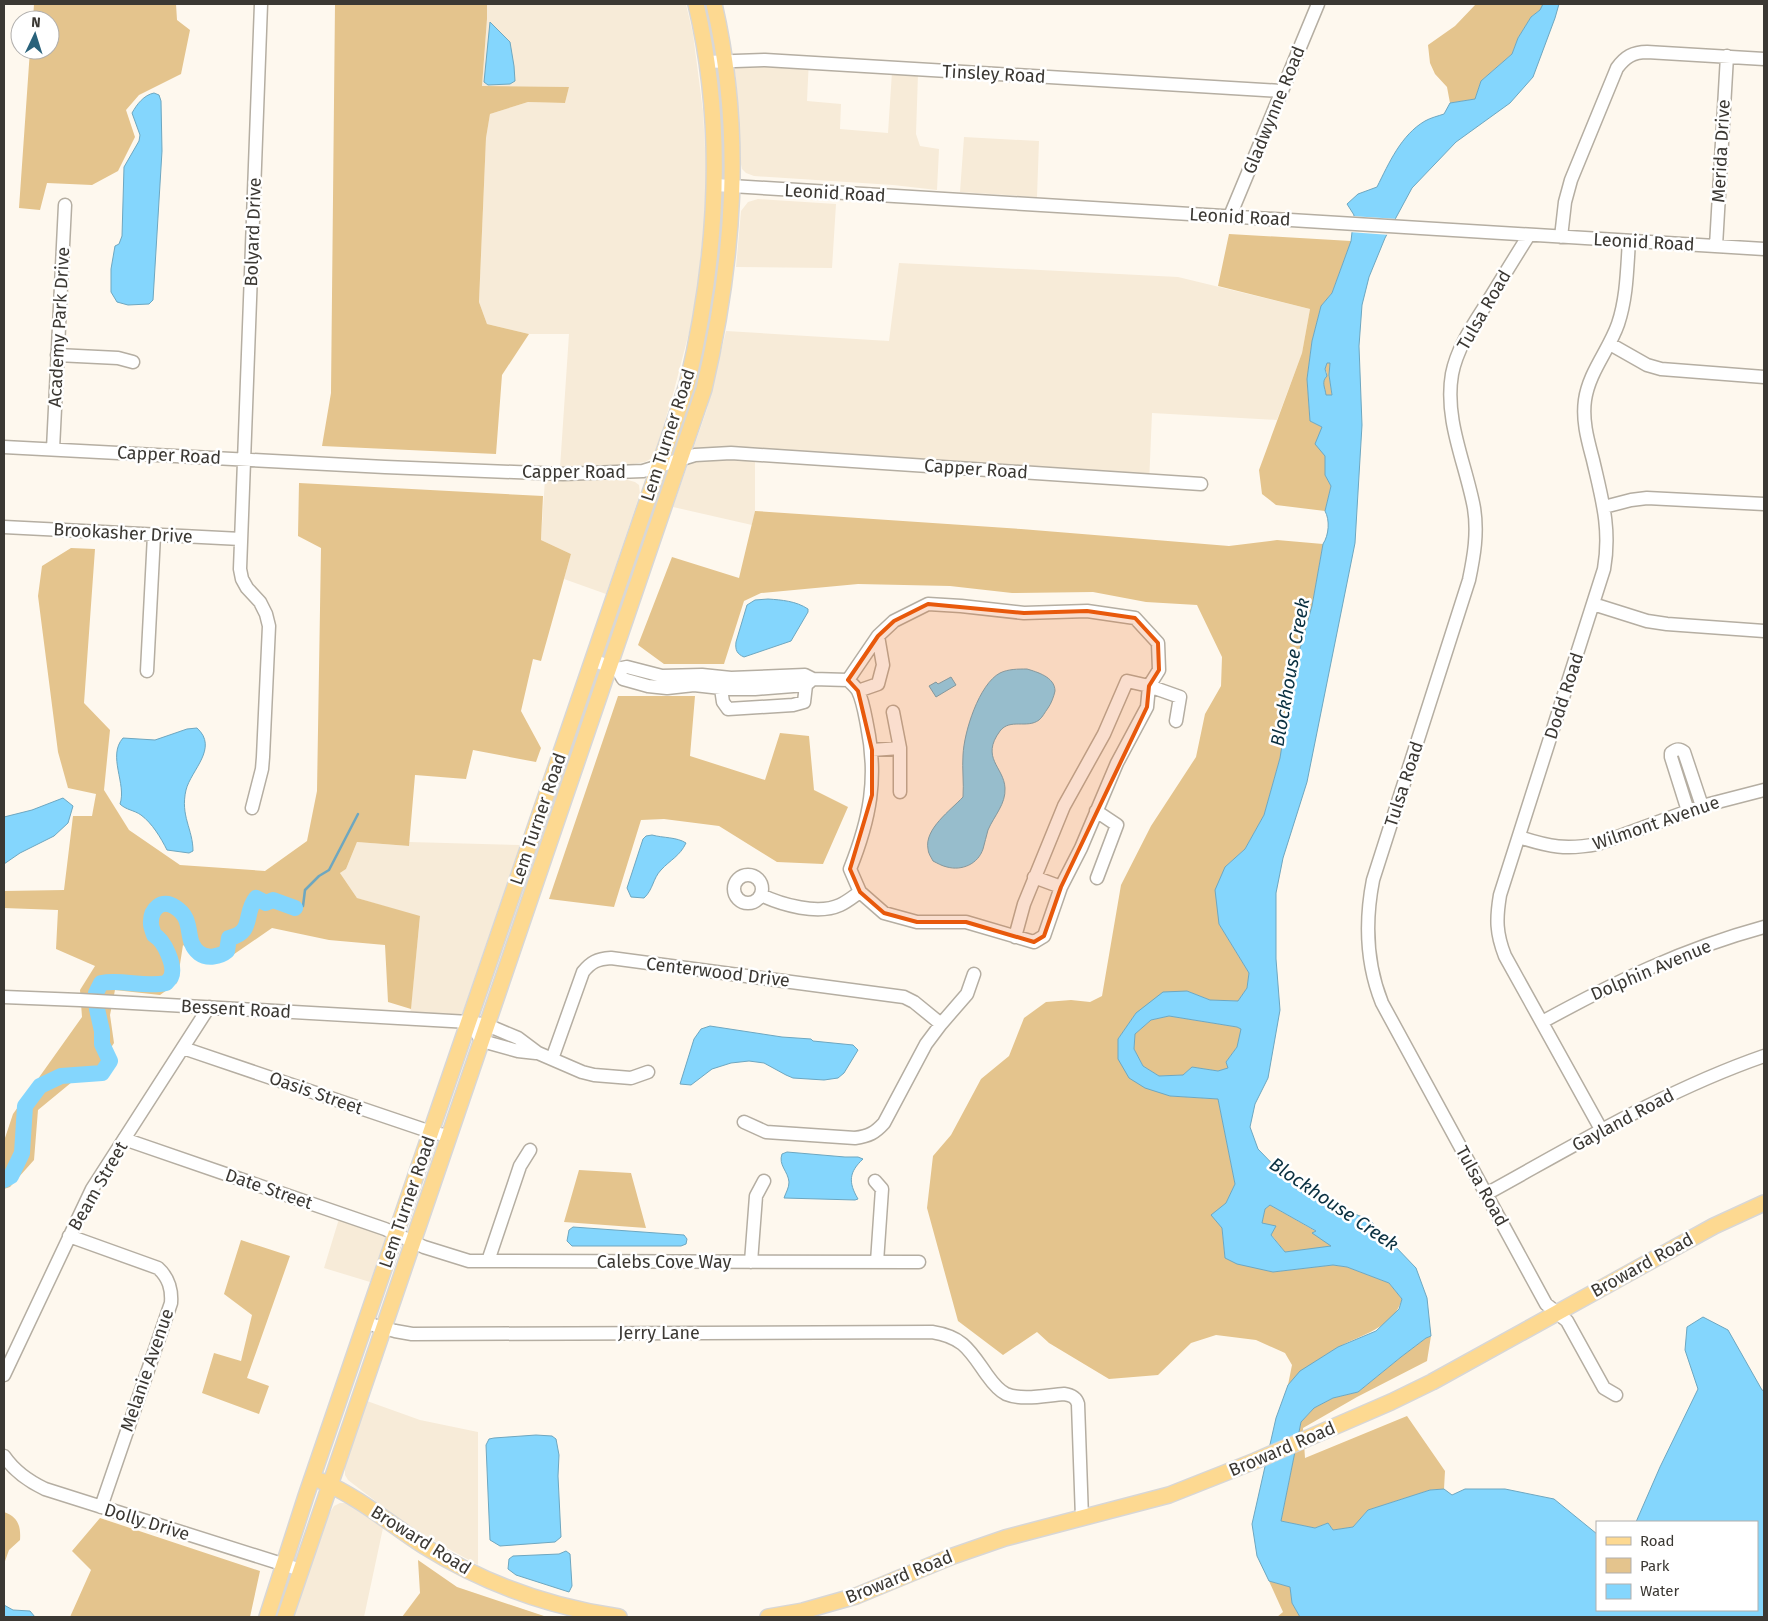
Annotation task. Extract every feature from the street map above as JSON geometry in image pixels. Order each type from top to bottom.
[{"type":"main road","name":"Lem Turner Road","points":[[267,1617],[283,1564],[687,385],[710,266],[715,186],[714,130],[706,62],[696,4]]},
{"type":"main road","name":"Lem Turner Road","points":[[284,1617],[547,850],[614,668],[703,391],[716,338],[729,256],[733,187],[731,129],[724,61],[714,4]]},
{"type":"main road","points":[[530,844],[547,850]]},
{"type":"main road","name":"Broward Road","points":[[768,1617],[803,1611],[856,1596],[976,1547],[1169,1494],[1255,1461],[1391,1402],[1432,1382],[1714,1226],[1764,1203]]},
{"type":"main road","name":"Broward Road","points":[[313,1478],[370,1507],[426,1547],[469,1571],[544,1601],[574,1609],[619,1617]]},
{"type":"street","name":"Bolyard Drive","points":[[252,808],[262,769],[268,626],[266,614],[247,588],[242,579],[240,569],[261,4]]},
{"type":"street","name":"Gladwynne Road","points":[[1230,216],[1318,4]]},
{"type":"street","points":[[1561,237],[1565,202],[1571,180],[1617,68],[1629,55],[1637,52],[1764,59]]},
{"type":"street","name":"Merida Drive","points":[[1716,246],[1727,56]]},
{"type":"street","name":"Tinsley Road","points":[[706,62],[765,60],[1281,91]]},
{"type":"street","name":"Leonid Road","points":[[715,186],[1764,249]]},
{"type":"street","name":"Academy Park Drive","points":[[53,449],[65,205]]},
{"type":"street","name":"Tulsa Road","points":[[1529,235],[1468,334],[1452,372],[1452,414],[1476,524],[1473,560],[1466,589],[1374,880],[1368,911],[1367,930],[1373,975],[1382,1003],[1546,1304],[1567,1321],[1604,1388],[1616,1395]]},
{"type":"street","name":"Dodd Road","points":[[1602,1131],[1505,956],[1497,930],[1497,918],[1500,895],[1593,604],[1606,554],[1607,526],[1586,431],[1585,400],[1590,383],[1610,344],[1622,309],[1626,292],[1629,241]]},
{"type":"street","points":[[1610,344],[1647,365],[1661,370],[1764,377]]},
{"type":"street","points":[[57,355],[118,358],[133,362]]},
{"type":"street","name":"Capper Road","points":[[4,447],[563,474],[643,471],[695,455],[731,453],[1201,484]]},
{"type":"street","points":[[1604,507],[1647,498],[1764,504]]},
{"type":"street","name":"Brookasher Drive","points":[[4,527],[241,539]]},
{"type":"street","points":[[147,671],[154,535]]},
{"type":"street","points":[[928,604],[1024,613],[1087,611],[1135,618],[1158,643],[1159,670],[1149,686],[1147,707],[1117,764],[1081,848],[1061,887],[1044,936],[1034,942],[966,922],[917,922],[884,913],[860,892],[850,869],[862,840],[872,795],[872,750],[858,691],[848,680],[878,636],[894,621],[928,604]]},
{"type":"street","points":[[1593,604],[1647,622],[1764,631]]},
{"type":"street","points":[[858,691],[878,684],[883,665],[878,636]]},
{"type":"street","points":[[592,660],[614,668],[627,667],[662,676],[702,675],[720,682],[805,674],[809,682],[804,702],[792,706],[728,709],[723,702],[720,682]]},
{"type":"street","points":[[809,682],[848,680]]},
{"type":"street","points":[[1015,937],[1034,877],[1064,806],[1104,734],[1127,680],[1180,697],[1176,721]]},
{"type":"street","points":[[893,712],[900,748],[900,792]]},
{"type":"street","points":[[872,750],[900,748]]},
{"type":"street","points":[[1688,811],[1671,757],[1671,753],[1675,750],[1680,749],[1684,752],[1702,806]]},
{"type":"street","name":"Wilmont Avenue","points":[[1519,837],[1560,848],[1598,844],[1702,806],[1764,790]]},
{"type":"street","points":[[1096,811],[1117,825],[1097,878]]},
{"type":"street","points":[[1034,877],[1061,887]]},
{"type":"street","points":[[761,895],[772,901],[817,909],[839,905],[860,892]]},
{"type":"street","name":"Dolphin Avenue","points":[[1542,1022],[1600,990],[1634,974],[1724,939],[1764,927]]},
{"type":"street","name":"Centerwood Drive","points":[[552,1059],[583,972],[591,963],[599,959],[611,958],[904,997],[914,1002],[941,1024]]},
{"type":"street","points":[[744,1122],[766,1132],[855,1138],[867,1137],[876,1132],[884,1123],[926,1044],[967,994],[974,974]]},
{"type":"street","name":"Bessent Road","points":[[4,997],[468,1022],[487,1025],[518,1038],[538,1053],[582,1072],[594,1075],[631,1078],[648,1072]]},
{"type":"street","name":"Beam Street","points":[[4,1375],[92,1189],[209,1007]]},
{"type":"street","points":[[468,1022],[482,1041]]},
{"type":"street","name":"Bessent Road","points":[[482,1041],[518,1051],[538,1053]]},
{"type":"street","name":"Oasis Street","points":[[183,1048],[431,1132],[449,1136]]},
{"type":"street","name":"Gayland Road","points":[[1486,1194],[1688,1085],[1728,1068],[1764,1056]]},
{"type":"street","name":"Date Street","points":[[124,1139],[396,1234],[413,1242]]},
{"type":"street","points":[[488,1261],[520,1166],[530,1150]]},
{"type":"street","points":[[875,1181],[882,1189],[877,1262]]},
{"type":"street","points":[[751,1262],[756,1196],[764,1182]]},
{"type":"street","name":"Melanie Avenue","points":[[69,1236],[158,1268],[166,1274],[172,1294],[171,1303],[101,1507]]},
{"type":"street","name":"Calebs Cove Way","points":[[413,1242],[469,1261],[919,1262]]},
{"type":"street","name":"Jerry Lane","points":[[366,1323],[412,1334],[932,1332],[953,1337],[963,1344],[991,1381],[1006,1394],[1028,1396],[1068,1394],[1076,1399],[1078,1404],[1082,1518]]},
{"type":"street","name":"Dolly Drive","points":[[4,1456],[13,1468],[27,1480],[45,1489],[301,1570]]},
{"type":"highlighted area","points":[[928,604],[1024,613],[1087,611],[1135,618],[1158,643],[1159,670],[1149,686],[1147,707],[1061,887],[1044,936],[1034,942],[966,922],[917,922],[884,913],[860,892],[850,869],[872,795],[872,750],[858,691],[848,680],[878,636],[894,621]]},
{"type":"shaded area","points":[[487,4],[686,4],[693,34],[703,111],[706,167],[704,225],[691,325],[655,453],[652,458],[645,462],[626,465],[560,468],[569,334],[529,334],[487,324],[479,302],[486,138],[490,114],[528,102],[565,103],[569,87],[482,86]]},
{"type":"shaded area","points":[[731,54],[809,59],[807,101],[841,104],[840,129],[888,133],[892,72],[918,74],[916,134],[920,146],[939,149],[937,190],[893,185],[754,176],[746,173],[742,169],[741,164],[736,78]]},
{"type":"shaded area","points":[[964,137],[1039,141],[1037,197],[960,192]]},
{"type":"shaded area","points":[[758,199],[836,204],[832,268],[736,267],[741,211],[748,202]]},
{"type":"shaded area","points":[[899,263],[1178,277],[1310,309],[1302,353],[1277,420],[1152,413],[1149,484],[755,460],[755,511],[752,525],[673,507],[707,409],[726,331],[889,341]]},
{"type":"shaded area","points":[[545,479],[624,479],[639,485],[640,494],[606,594],[564,579],[571,554],[541,540]]},
{"type":"shaded area","points":[[357,842],[408,846],[409,842],[520,845],[461,1017],[410,1016],[420,917],[357,898],[340,873],[346,869]]},
{"type":"shaded area","points":[[342,1209],[390,1224],[370,1282],[324,1268]]},
{"type":"shaded area","points":[[367,1401],[420,1420],[478,1432],[478,1565],[429,1538],[391,1513],[348,1480],[345,1475],[345,1467]]},
{"type":"shaded area","points":[[346,1503],[383,1528],[364,1617],[292,1617],[329,1514],[334,1506]]},
{"type":"green space","points":[[34,4],[176,4],[177,20],[190,30],[181,74],[139,95],[126,110],[135,137],[118,171],[92,185],[47,183],[40,210],[19,208],[29,60],[60,60],[60,10],[34,10]]},
{"type":"green space","points":[[335,4],[487,4],[482,86],[569,87],[565,103],[528,102],[490,114],[486,138],[479,302],[487,324],[529,334],[502,375],[496,454],[322,446],[331,393]]},
{"type":"green space","points":[[1476,4],[1543,4],[1540,10],[1531,17],[1518,38],[1512,54],[1481,81],[1475,99],[1450,103],[1447,87],[1435,74],[1430,63],[1428,45],[1455,26]]},
{"type":"green space","points":[[1229,234],[1351,241],[1332,293],[1321,306],[1312,341],[1307,379],[1310,421],[1322,427],[1325,475],[1331,486],[1325,511],[1276,505],[1262,494],[1259,470],[1302,353],[1310,309],[1218,286]]},
{"type":"green space","points":[[1327,363],[1330,363],[1329,375],[1332,396],[1326,395],[1323,383],[1327,373],[1325,369]]},
{"type":"green space","points":[[299,483],[543,496],[541,540],[571,554],[541,661],[533,659],[521,711],[541,748],[536,762],[473,750],[466,779],[415,775],[409,846],[357,842],[346,869],[340,873],[357,898],[420,916],[411,1009],[388,1002],[385,945],[329,940],[272,928],[227,959],[202,961],[183,945],[177,983],[160,995],[115,990],[110,1015],[114,1043],[110,1049],[113,1070],[103,1080],[72,1082],[38,1110],[34,1160],[10,1187],[4,1189],[4,1141],[13,1114],[82,1017],[80,990],[95,966],[56,949],[58,910],[4,908],[4,891],[64,890],[73,816],[92,816],[96,794],[68,788],[58,752],[38,596],[42,566],[71,548],[95,549],[84,703],[110,730],[104,790],[129,830],[180,865],[265,871],[307,841],[317,791],[321,548],[298,536]]},
{"type":"green space","points":[[755,511],[1021,529],[1229,546],[1277,540],[1323,544],[1280,758],[1264,815],[1245,849],[1225,867],[1219,924],[1249,973],[1247,988],[1238,1001],[1210,1000],[1187,991],[1136,1013],[1118,1039],[1118,1059],[1170,1096],[1218,1099],[1235,1184],[1226,1203],[1222,1228],[1225,1258],[1273,1272],[1333,1265],[1347,1267],[1389,1283],[1402,1299],[1398,1309],[1384,1324],[1324,1356],[1288,1385],[1292,1365],[1285,1353],[1256,1340],[1216,1335],[1191,1343],[1158,1375],[1109,1379],[1049,1343],[1037,1332],[1003,1355],[958,1321],[927,1208],[933,1156],[951,1135],[981,1079],[1009,1056],[1024,1018],[1046,1002],[1071,1000],[1090,1002],[1102,996],[1121,885],[1151,826],[1196,757],[1205,714],[1221,686],[1222,657],[1197,605],[1146,602],[1093,592],[1012,593],[950,586],[858,584],[761,593],[744,601],[724,664],[664,664],[638,645],[672,557],[739,578]]},
{"type":"green space","points":[[618,696],[695,696],[690,756],[765,780],[780,733],[809,736],[814,790],[848,807],[823,864],[777,862],[719,826],[664,819],[641,820],[614,907],[549,899]]},
{"type":"green space","points":[[1169,1016],[1242,1029],[1237,1047],[1226,1062],[1228,1068],[1218,1071],[1192,1067],[1183,1075],[1159,1076],[1143,1066],[1134,1049],[1135,1034],[1151,1020]]},
{"type":"green space","points":[[579,1170],[631,1173],[646,1228],[564,1222]]},
{"type":"green space","points":[[1270,1205],[1317,1232],[1332,1247],[1285,1252],[1262,1223],[1265,1209]]},
{"type":"green space","points":[[241,1240],[290,1256],[247,1378],[269,1386],[259,1414],[202,1393],[214,1353],[241,1361],[252,1315],[224,1294]]},
{"type":"green space","points":[[1431,1336],[1427,1361],[1357,1397],[1303,1428],[1305,1458],[1407,1416],[1445,1471],[1444,1489],[1430,1490],[1368,1510],[1353,1527],[1333,1530],[1328,1523],[1315,1528],[1281,1521],[1301,1422],[1314,1408],[1333,1398],[1358,1392],[1401,1357]]},
{"type":"green space","points":[[4,1512],[13,1517],[18,1523],[20,1540],[9,1550],[4,1564]]},
{"type":"green space","points":[[100,1518],[260,1571],[250,1617],[70,1617],[91,1570],[72,1551]]},
{"type":"green space","points":[[418,1560],[457,1587],[547,1617],[402,1617],[420,1593]]},
{"type":"green space","points":[[1269,1581],[1290,1587],[1292,1603],[1300,1617],[1277,1617],[1283,1612]]},
{"type":"water","points":[[1543,4],[1559,4],[1533,77],[1510,103],[1456,142],[1412,188],[1385,238],[1369,277],[1362,305],[1359,346],[1362,425],[1355,543],[1307,782],[1283,858],[1276,893],[1276,959],[1280,1010],[1268,1078],[1255,1104],[1250,1127],[1258,1149],[1289,1181],[1332,1205],[1370,1220],[1416,1268],[1427,1298],[1431,1336],[1401,1357],[1358,1392],[1333,1398],[1314,1408],[1301,1422],[1281,1521],[1315,1528],[1328,1523],[1333,1530],[1353,1527],[1368,1510],[1430,1490],[1444,1489],[1452,1495],[1465,1489],[1505,1489],[1554,1499],[1596,1533],[1596,1611],[1758,1611],[1758,1521],[1636,1521],[1698,1389],[1685,1350],[1687,1327],[1703,1317],[1728,1330],[1764,1391],[1764,1617],[1300,1617],[1292,1603],[1290,1587],[1269,1581],[1257,1556],[1252,1524],[1276,1418],[1288,1385],[1300,1371],[1338,1347],[1376,1331],[1399,1309],[1402,1299],[1389,1283],[1347,1267],[1333,1265],[1273,1272],[1237,1264],[1225,1258],[1222,1228],[1211,1215],[1226,1203],[1235,1184],[1218,1099],[1170,1096],[1145,1088],[1129,1078],[1118,1059],[1118,1039],[1136,1013],[1163,992],[1187,991],[1210,1000],[1238,1001],[1247,988],[1249,973],[1219,924],[1215,890],[1225,867],[1245,849],[1264,815],[1280,758],[1294,670],[1312,606],[1323,544],[1328,532],[1328,519],[1325,511],[1331,486],[1325,475],[1325,456],[1315,444],[1322,427],[1310,421],[1307,379],[1312,341],[1321,306],[1332,293],[1351,241],[1354,215],[1347,204],[1358,194],[1377,187],[1396,150],[1417,127],[1427,120],[1444,114],[1450,103],[1475,99],[1481,81],[1512,54],[1518,38],[1531,17],[1540,10]],"holes":[[[1327,363],[1330,363],[1329,375],[1332,395],[1326,395],[1324,380],[1327,376],[1325,369]],[[1169,1016],[1241,1029],[1237,1047],[1226,1062],[1228,1068],[1218,1071],[1192,1067],[1183,1075],[1159,1076],[1143,1066],[1134,1049],[1135,1034],[1151,1020]],[[1270,1205],[1316,1231],[1312,1233],[1331,1246],[1285,1252],[1271,1235],[1276,1226],[1262,1223],[1265,1209]]]},
{"type":"water","points":[[490,22],[510,42],[515,81],[510,84],[488,85],[484,82]]},
{"type":"water","points":[[154,93],[159,95],[161,101],[162,151],[153,300],[149,304],[128,305],[117,302],[111,292],[111,269],[115,246],[119,244],[122,236],[124,167],[139,141],[140,135],[132,113],[141,100]]},
{"type":"water","points":[[768,599],[794,603],[808,609],[808,612],[791,641],[744,657],[737,651],[736,642],[747,605],[755,600]]},
{"type":"water","points":[[1027,669],[1045,676],[1052,682],[1055,691],[1051,702],[1039,720],[1029,724],[1014,724],[1004,727],[994,740],[993,755],[1005,788],[1002,805],[988,830],[983,849],[977,859],[964,867],[945,867],[933,861],[928,852],[928,842],[930,834],[939,820],[963,797],[964,745],[974,710],[979,698],[992,679],[1006,671]]},
{"type":"water","points":[[951,677],[956,685],[936,697],[929,686],[936,682],[938,684]]},
{"type":"water","points":[[197,728],[203,736],[205,751],[189,782],[185,799],[193,851],[189,853],[167,850],[156,831],[145,818],[120,804],[121,788],[117,753],[123,738],[155,740],[187,729]]},
{"type":"water","points":[[63,798],[73,806],[68,823],[54,836],[20,853],[4,864],[4,817],[32,810]]},
{"type":"water","points":[[652,835],[686,843],[678,855],[658,873],[644,898],[631,897],[627,888],[643,839],[646,836]]},
{"type":"water","points":[[710,1026],[853,1045],[858,1050],[844,1073],[838,1078],[824,1080],[793,1078],[764,1063],[749,1061],[731,1063],[712,1069],[691,1085],[680,1084],[694,1039],[701,1029]]},
{"type":"water","points":[[787,1152],[858,1157],[863,1159],[855,1168],[851,1178],[858,1199],[784,1198],[789,1182],[781,1158],[782,1154]]},
{"type":"water","points":[[573,1227],[684,1235],[687,1239],[686,1244],[681,1246],[572,1246],[567,1241],[569,1230]]},
{"type":"water","points":[[536,1435],[552,1436],[556,1439],[559,1455],[558,1476],[561,1537],[555,1542],[500,1546],[490,1540],[486,1445],[489,1439],[494,1438]]},
{"type":"water","points":[[566,1551],[570,1554],[572,1586],[569,1592],[516,1575],[508,1569],[509,1559],[513,1556],[559,1554]]},
{"type":"water","points":[[4,1605],[13,1610],[30,1611],[35,1617],[4,1617]]},
{"type":"pier","points":[[1351,216],[1398,219],[1390,235],[1349,232]]},
{"type":"waterway","points":[[295,908],[299,909],[303,906],[305,890],[319,876],[329,870],[358,814]]},
{"type":"waterway","points":[[4,1180],[11,1176],[22,1153],[25,1106],[40,1086],[61,1076],[102,1073],[110,1061],[102,1044],[102,1031],[97,1009],[96,993],[101,983],[158,984],[166,983],[171,978],[172,966],[168,954],[162,942],[154,935],[151,925],[152,914],[158,906],[161,904],[170,905],[181,912],[188,924],[194,948],[202,955],[210,957],[227,951],[229,938],[237,935],[246,927],[252,904],[256,898],[266,903],[273,900],[295,908]]},
{"type":"water label","name":"Blockhouse Creek","points":[[1290,672]]},
{"type":"water label","name":"Blockhouse Creek","points":[[1334,1204]]}]
